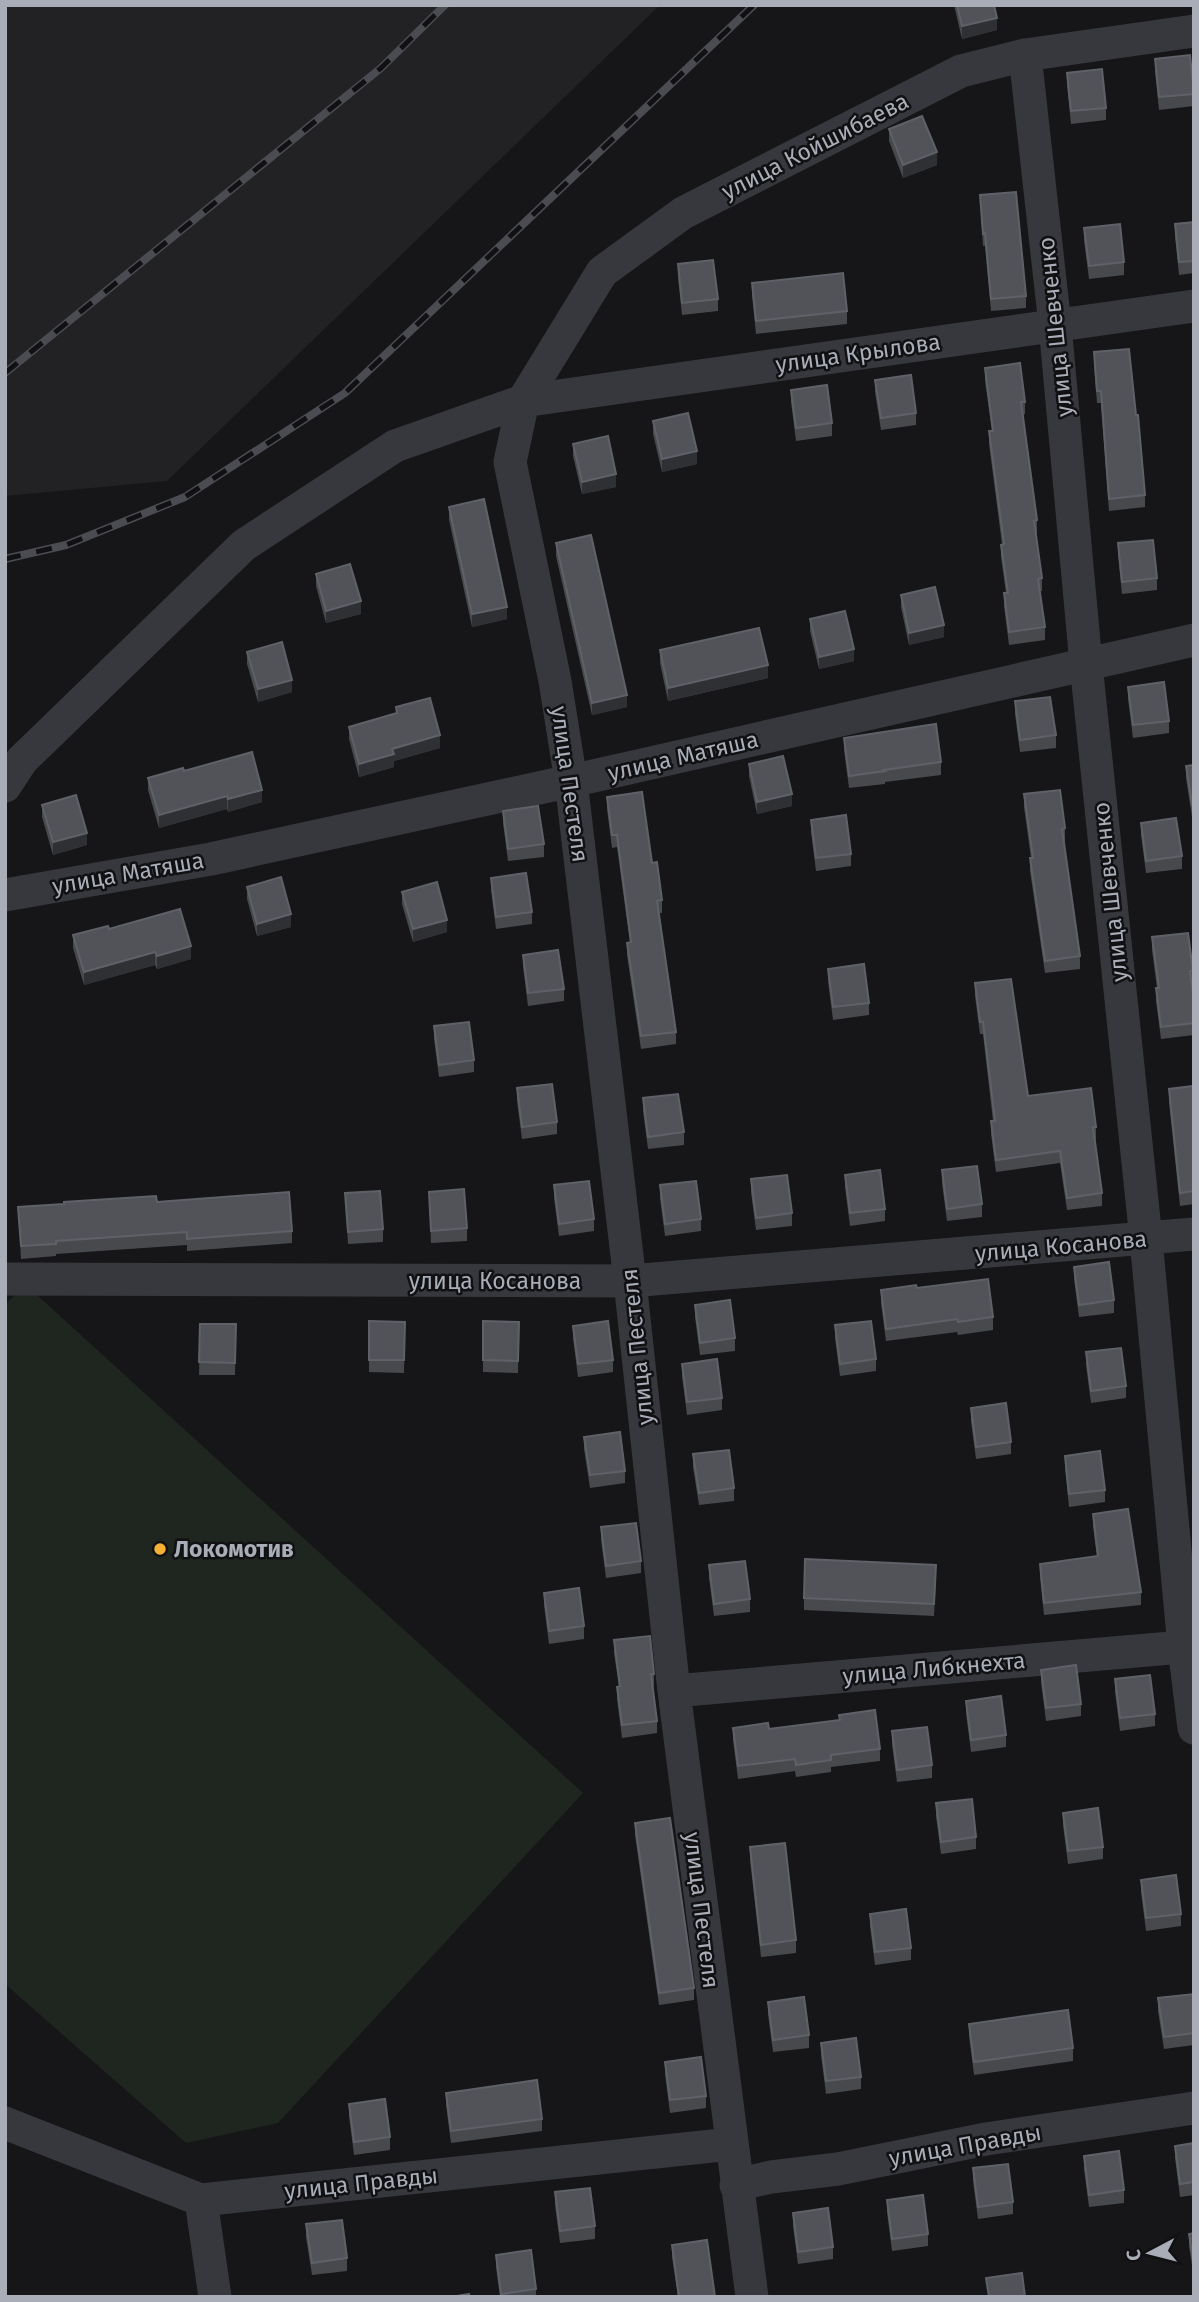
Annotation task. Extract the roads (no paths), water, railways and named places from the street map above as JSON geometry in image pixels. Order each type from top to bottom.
[{"type":"street","name":"улица Койшибаева","points":[[523,401],[602,272],[682,213],[961,71],[1025,55],[1194,31]]},
{"type":"street","name":"улица Шевченко","points":[[1025,55],[1055,324],[1086,664],[1189,1646],[1194,1728]]},
{"type":"street","name":"улица Крылова","points":[[5,786],[22,760],[244,545],[395,446],[523,401],[1194,306]]},
{"type":"street","name":"улица Пестеля","points":[[523,401],[510,462],[555,681],[571,781],[630,1281],[674,1690],[752,2297]]},
{"type":"street","name":"улица Матяша","points":[[5,895],[211,859],[571,781],[1194,640]]},
{"type":"street","name":"улица Косанова","points":[[5,1279],[630,1281],[1194,1234]]},
{"type":"street","name":"улица Либкнехта","points":[[674,1690],[1189,1646]]},
{"type":"street","name":"улица Правды","points":[[736,2185],[771,2177],[838,2169],[986,2139],[1194,2108]]},
{"type":"street","name":"улица Правды","points":[[5,2124],[201,2200],[731,2144]]},
{"type":"street","points":[[201,2200],[215,2297]]},
{"type":"railway","points":[[5,373],[381,68],[445,5]]},
{"type":"railway","points":[[5,559],[66,545],[185,497],[345,393],[754,5]]},
{"type":"place","name":"Локомотив","points":[[160,1549]]}]
